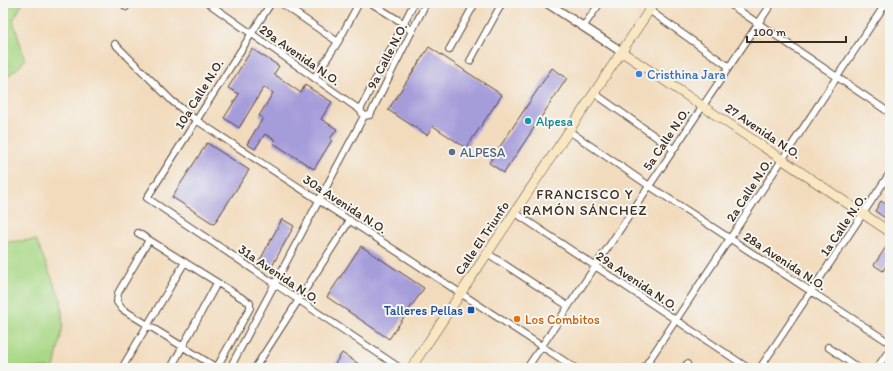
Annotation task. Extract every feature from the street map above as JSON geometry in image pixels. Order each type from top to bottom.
[{"type":"main road","name":"Calle El Triunfo","points":[[411,368],[651,7]]},
{"type":"main road","name":"27 Avenida N.O.","points":[[622,52],[890,232]]},
{"type":"street","name":"29a Avenida N.O.","points":[[208,3],[360,110]]},
{"type":"street","name":"10a Calle N.O.","points":[[146,198],[271,3]]},
{"type":"street","points":[[281,3],[338,42]]},
{"type":"street","points":[[314,78],[338,42],[359,3]]},
{"type":"street","points":[[371,3],[403,23],[412,32]]},
{"type":"street","name":"9a Calle N.O.","points":[[360,110],[414,3]]},
{"type":"street","name":"9a Calle N.O.","points":[[230,368],[364,116],[370,114],[426,3]]},
{"type":"street","points":[[449,50],[475,3]]},
{"type":"street","points":[[470,61],[502,3]]},
{"type":"street","points":[[584,27],[600,3]]},
{"type":"street","points":[[728,3],[890,113]]},
{"type":"street","name":"5a Calle N.O.","points":[[527,368],[701,106],[772,3]]},
{"type":"street","name":"2a Calle N.O.","points":[[644,368],[886,3]]},
{"type":"street","points":[[550,4],[622,52]]},
{"type":"street","points":[[651,7],[728,66]]},
{"type":"street","name":"30a Avenida N.O.","points":[[115,44],[172,101],[196,120],[575,368]]},
{"type":"street","points":[[594,93],[673,149]]},
{"type":"street","points":[[360,110],[364,116]]},
{"type":"street","name":"28a Avenida N.O.","points":[[569,131],[648,185],[890,343]]},
{"type":"street","name":"1a Calle N.O.","points":[[760,368],[890,173]]},
{"type":"street","name":"31a Avenida N.O.","points":[[146,198],[400,368]]},
{"type":"street","name":"29a Avenida N.O.","points":[[514,212],[748,368]]},
{"type":"street","points":[[255,368],[350,220]]},
{"type":"street","points":[[138,233],[217,283],[246,299],[250,303],[250,308],[218,368],[182,348],[119,306],[116,296],[149,240]]},
{"type":"street","points":[[487,253],[568,306]]},
{"type":"street","points":[[122,368],[184,262]]},
{"type":"street","points":[[171,368],[217,283]]},
{"type":"street","points":[[828,347],[858,368]]},
{"type":"street","points":[[877,368],[890,349]]},
{"type":"green space","points":[[3,3],[23,3],[13,20],[25,60],[4,79]]},
{"type":"green space","points":[[36,240],[61,300],[63,326],[54,368],[3,368],[3,242]]},
{"type":"building","points":[[429,47],[502,95],[466,148],[433,126],[427,135],[388,110]]},
{"type":"building","points":[[252,49],[279,66],[274,74],[301,93],[305,85],[332,102],[321,119],[337,129],[314,169],[273,143],[275,140],[265,134],[255,149],[247,144],[263,118],[259,116],[273,93],[264,87],[239,128],[224,118],[239,94],[228,88]]},
{"type":"building","name":"Alpesa","points":[[552,68],[567,78],[504,173],[489,163]]},
{"type":"building","points":[[207,143],[249,170],[214,224],[172,197]]},
{"type":"building","points":[[881,201],[890,207],[890,211],[885,218],[875,211]]},
{"type":"building","points":[[282,219],[294,226],[271,268],[259,262]]},
{"type":"building","points":[[890,241],[890,259],[883,271],[874,265]]},
{"type":"building","points":[[361,246],[424,288],[389,339],[327,297]]},
{"type":"building","points":[[342,353],[365,368],[332,368]]},
{"type":"place","name":"Cristhina Jara","points":[[639,74]]},
{"type":"place","name":"Alpesa","points":[[528,121]]},
{"type":"place","name":"ALPESA","points":[[452,152]]},
{"type":"place","name":"Talleres Pellas","points":[[471,310]]},
{"type":"place","name":"Los Combitos","points":[[517,319]]},
{"type":"district","name":"FRANCISCO Y RAMÓN SÁNCHEZ","points":[[585,202]]}]
